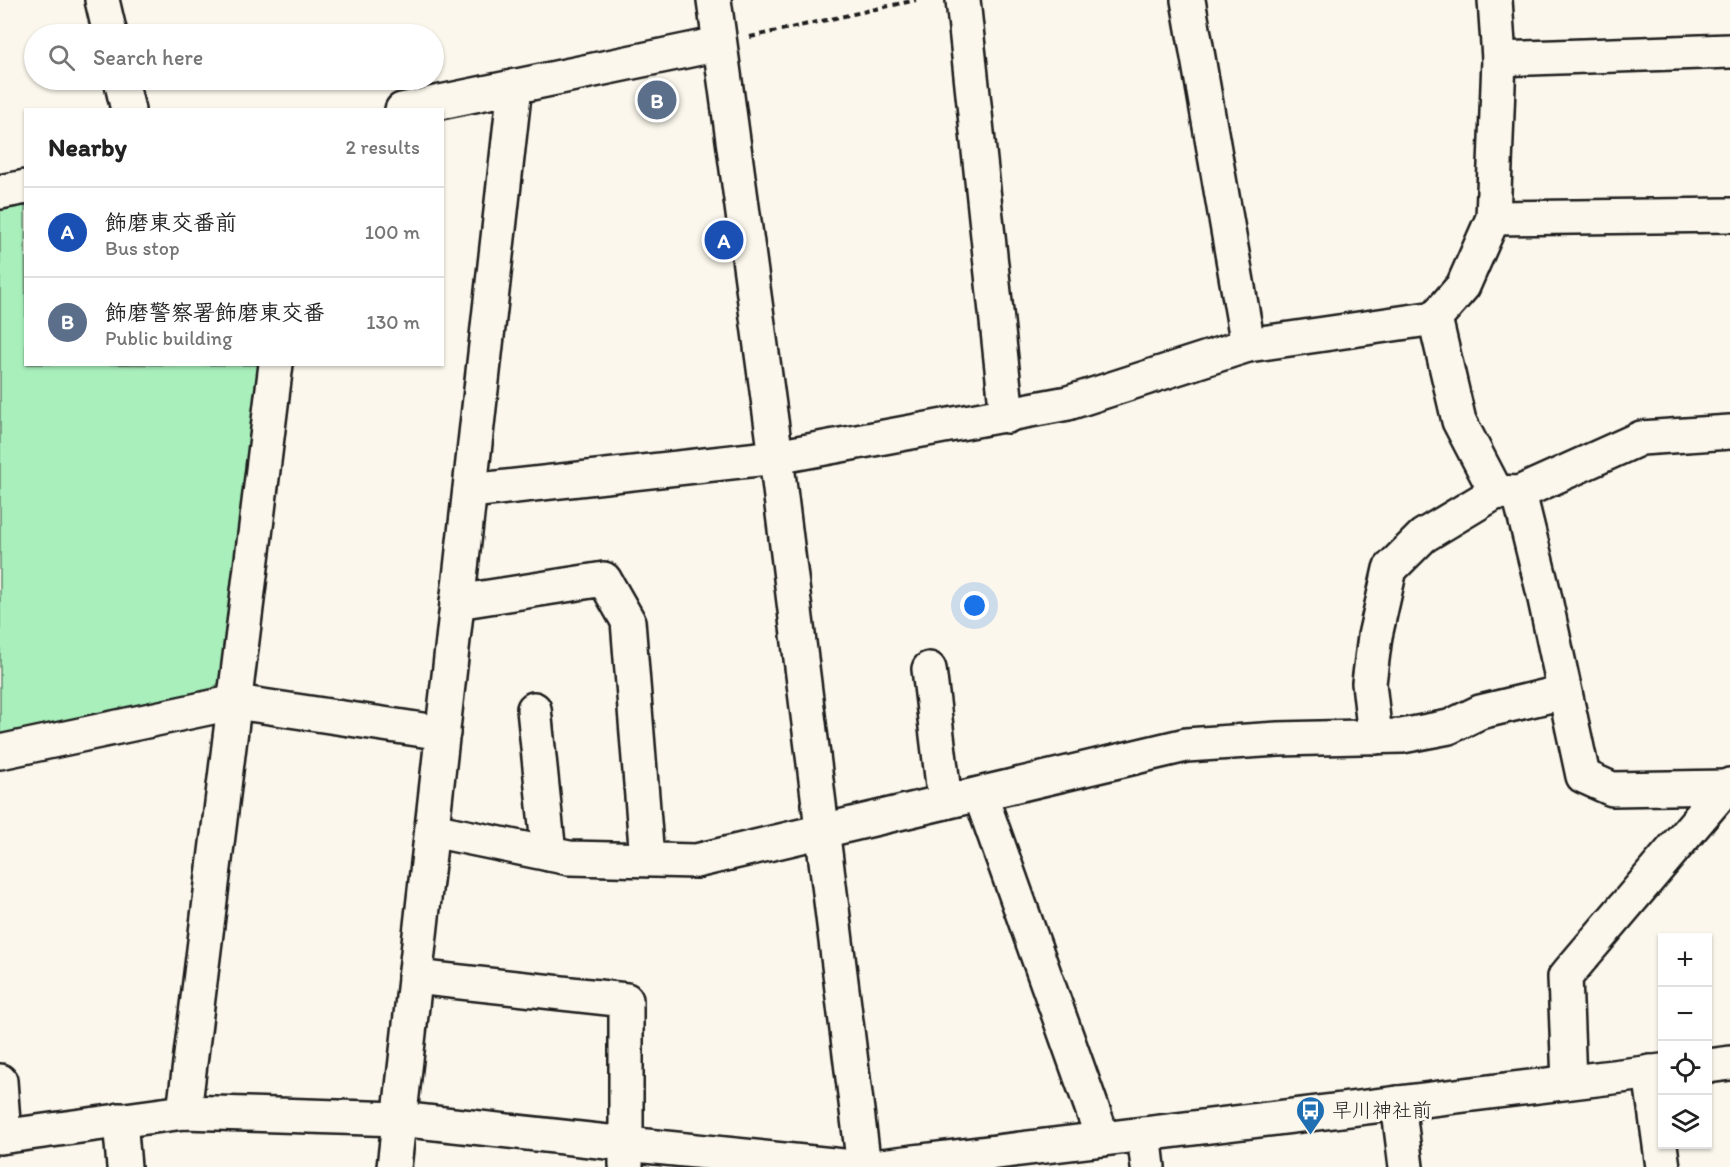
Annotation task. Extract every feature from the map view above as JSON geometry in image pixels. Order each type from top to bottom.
[{"type":"street","points":[[102,0],[108,24]]},
{"type":"street","points":[[714,0],[776,458],[864,1167]]},
{"type":"street","points":[[963,0],[1007,416]]},
{"type":"street","points":[[1188,0],[1248,345]]},
{"type":"street","points":[[470,491],[776,458],[1068,403],[1248,345],[1435,318],[1463,286],[1493,218],[1499,60],[1495,0]]},
{"type":"street","points":[[411,108],[719,44]]},
{"type":"street","points":[[1499,60],[1730,51]]},
{"type":"street","points":[[394,1167],[515,86]]},
{"type":"street","points":[[123,90],[128,108]]},
{"type":"street","points":[[0,192],[24,187]]},
{"type":"street","points":[[1493,218],[1730,215]]},
{"type":"street","points":[[1435,318],[1459,421],[1508,493],[1544,590],[1583,776],[1612,789],[1728,787]]},
{"type":"street","points":[[184,1112],[276,366]]},
{"type":"street","points":[[1375,737],[1369,683],[1375,636],[1390,569],[1424,536],[1508,493],[1641,438],[1730,432]]},
{"type":"street","points":[[457,602],[604,579],[628,621],[647,859]]},
{"type":"street","points":[[929,669],[945,802]]},
{"type":"street","points":[[432,830],[569,858],[696,861],[1186,745],[1278,739],[1402,736],[1449,727],[1480,712],[1564,692]]},
{"type":"street","points":[[0,752],[236,702],[443,733]]},
{"type":"street","points":[[534,709],[549,854]]},
{"type":"street","points":[[1569,1082],[1565,976],[1728,787]]},
{"type":"street","points":[[980,794],[1103,1139]]},
{"type":"street","points":[[415,977],[626,1000],[626,1156]]},
{"type":"street","points":[[1712,1065],[1730,1063]]},
{"type":"street","points":[[873,1167],[1656,1072],[1663,1167]]},
{"type":"street","points":[[0,1081],[2,1136],[184,1112],[399,1119],[626,1156],[853,1167]]},
{"type":"street","points":[[1398,1103],[1406,1167]]},
{"type":"street","points":[[120,1120],[124,1167]]},
{"type":"street","points":[[1144,1134],[1148,1167]]},
{"type":"path","points":[[719,44],[916,0]]},
{"type":"green space","points":[[24,195],[24,366],[261,366],[223,680],[204,695],[0,738],[0,200]]},
{"type":"place","name":"飾磨警察署飾磨東交番","points":[[657,100]]},
{"type":"place","name":"飾磨東交番前","points":[[724,240]]},
{"type":"place","name":"早川神社前","points":[[1311,1136]]}]
